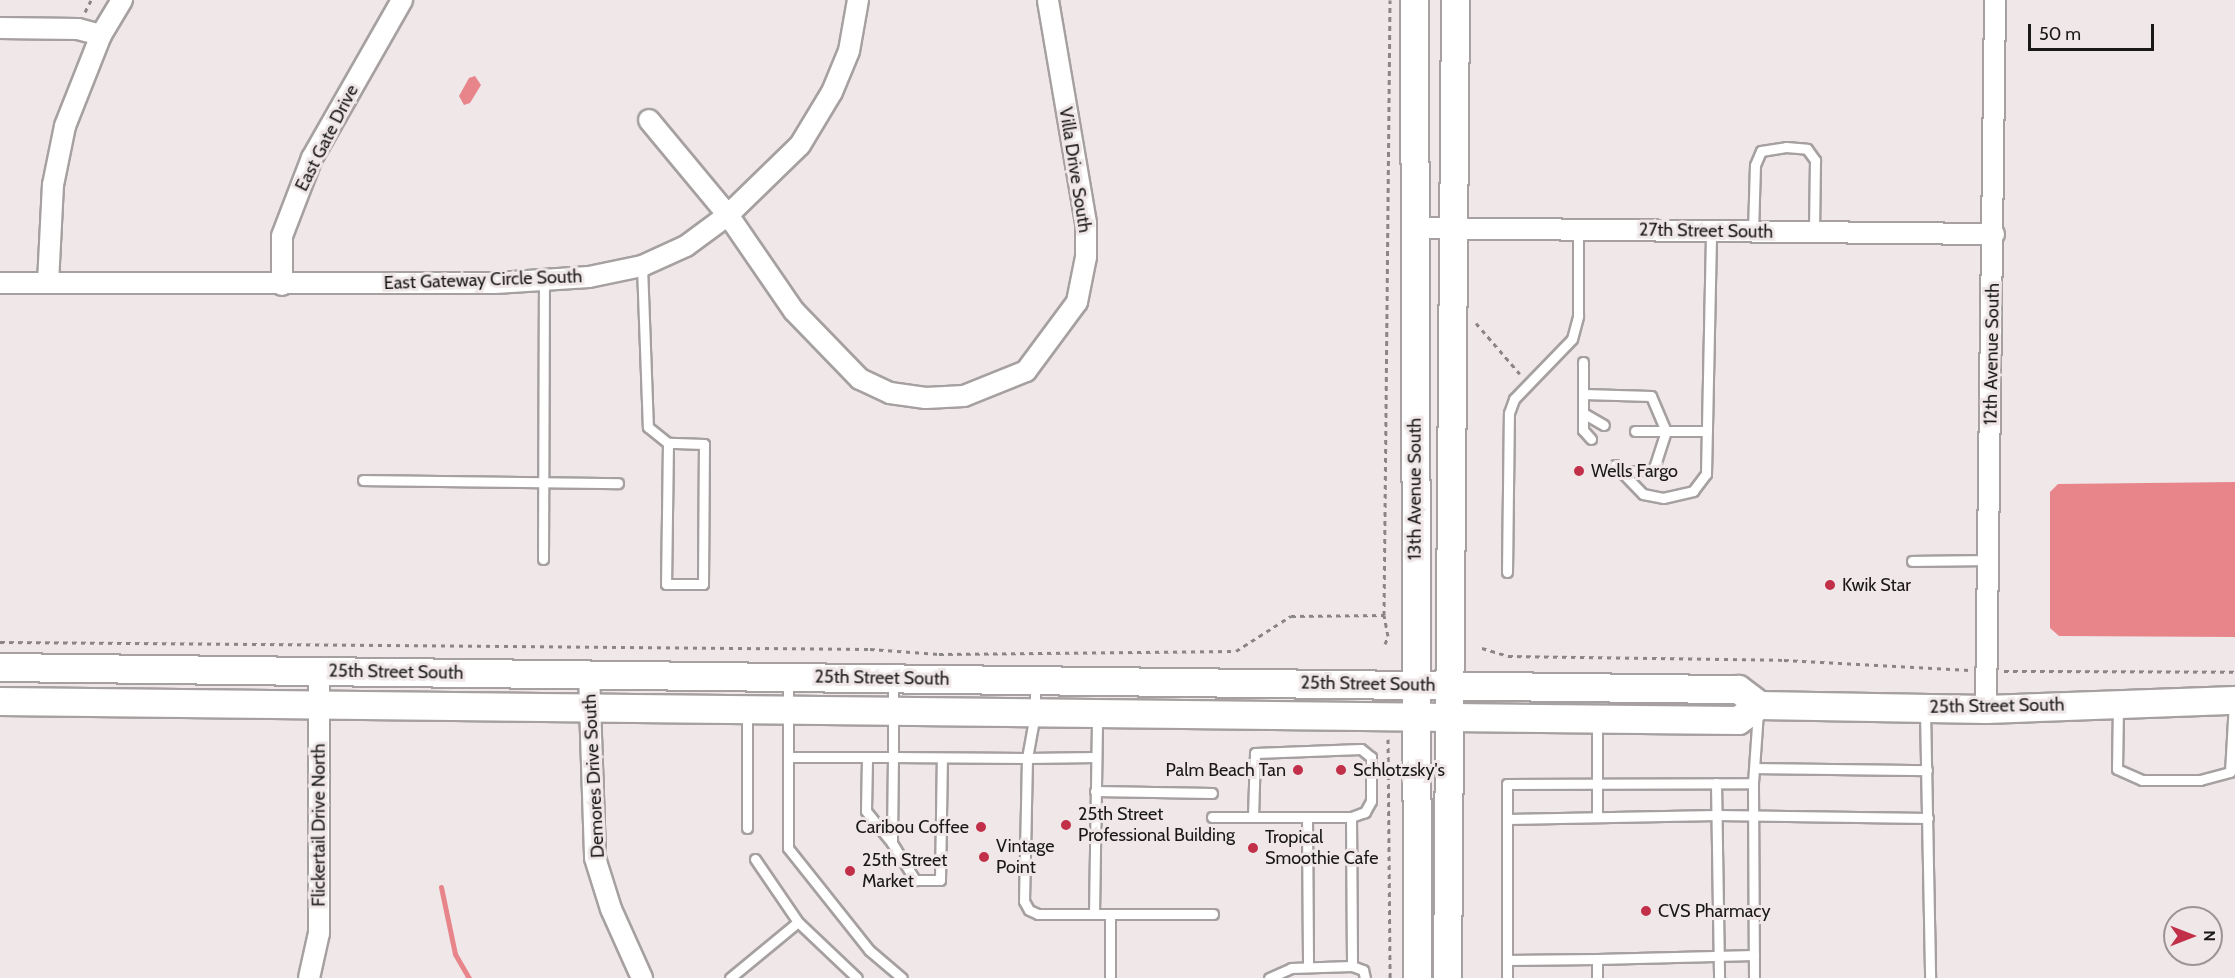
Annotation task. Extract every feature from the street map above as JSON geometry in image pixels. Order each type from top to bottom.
[{"type":"main road","name":"13th Avenue South","points":[[1414,0],[1417,228],[1415,684],[1417,978]]},
{"type":"main road","name":"13th Avenue South","points":[[1447,978],[1455,0]]},
{"type":"main road","name":"25th Street South","points":[[0,667],[1738,689],[1758,705]]},
{"type":"main road","name":"25th Street South","points":[[0,701],[1097,715],[1738,720],[1758,705],[1986,709],[2234,700]]},
{"type":"street","points":[[48,284],[53,185],[65,126],[101,35],[123,0]]},
{"type":"street","name":"East Gate Drive","points":[[282,285],[282,236],[312,158],[402,0]]},
{"type":"street","name":"East Gateway Circle South","points":[[0,283],[282,285],[544,280],[589,277],[642,266],[686,246],[728,216],[800,145],[832,92],[849,51],[858,0]]},
{"type":"street","name":"Villa Drive South","points":[[649,120],[728,216],[794,311],[860,379],[890,393],[926,398],[964,396],[1026,371],[1077,302],[1086,257],[1086,223],[1048,0]]},
{"type":"street","name":"12th Avenue South","points":[[1986,709],[1987,560],[1995,234],[1995,0]]},
{"type":"street","points":[[0,28],[78,29],[101,35]]},
{"type":"street","name":"27th Street South","points":[[1417,228],[1995,234]]},
{"type":"street","name":"Flickertail Drive North","points":[[309,978],[319,933],[319,671]]},
{"type":"street","name":"Demores Drive South","points":[[589,674],[595,858],[611,909],[642,978]]},
{"type":"lane","points":[[1753,232],[1755,165],[1761,151],[1786,147],[1807,149],[1815,160],[1814,232]]},
{"type":"lane","points":[[1507,572],[1509,413],[1514,399],[1572,339],[1578,316],[1578,230]]},
{"type":"lane","points":[[1615,465],[1642,494],[1663,498],[1693,491],[1706,474],[1711,231]]},
{"type":"lane","points":[[642,266],[648,427],[668,443],[704,444],[704,584],[666,584],[668,443]]},
{"type":"lane","points":[[543,560],[544,280]]},
{"type":"lane","points":[[1582,362],[1583,430],[1591,439]]},
{"type":"lane","points":[[1583,394],[1651,396],[1666,431],[1654,468],[1623,473]]},
{"type":"lane","points":[[1583,413],[1605,425]]},
{"type":"lane","points":[[1635,431],[1707,431]]},
{"type":"lane","points":[[363,480],[618,483]]},
{"type":"lane","points":[[1912,561],[1987,560]]},
{"type":"lane","points":[[788,676],[789,848],[869,950],[902,978]]},
{"type":"lane","points":[[892,843],[893,678]]},
{"type":"lane","points":[[1035,680],[1035,714],[1027,758],[1024,901],[1029,910],[1038,914],[1213,914]]},
{"type":"lane","points":[[2118,704],[2117,769],[2142,780],[2200,780],[2230,772],[2234,700]]},
{"type":"lane","points":[[1754,978],[1753,783],[1758,705]]},
{"type":"lane","points":[[1925,707],[1930,978]]},
{"type":"lane","points":[[747,710],[747,828]]},
{"type":"lane","points":[[1094,914],[1097,715]]},
{"type":"lane","points":[[1597,719],[1597,817]]},
{"type":"lane","points":[[1212,817],[1252,817],[1307,817],[1351,817],[1365,812],[1371,801],[1371,757],[1367,751],[1263,750],[1255,753],[1252,817]]},
{"type":"lane","points":[[788,757],[1096,758]]},
{"type":"lane","points":[[867,758],[866,811],[892,843],[915,880],[940,880],[942,758]]},
{"type":"lane","points":[[1755,768],[1927,770]]},
{"type":"lane","points":[[1716,783],[1719,978]]},
{"type":"lane","points":[[1507,978],[1507,784],[1753,783]]},
{"type":"lane","points":[[1095,791],[1212,793]]},
{"type":"lane","points":[[1507,819],[1717,815],[1928,818]]},
{"type":"lane","points":[[1307,817],[1308,967]]},
{"type":"lane","points":[[1351,817],[1353,966]]},
{"type":"lane","points":[[755,859],[798,922],[856,978]]},
{"type":"lane","points":[[1110,914],[1110,978]]},
{"type":"lane","points":[[730,978],[798,922]]},
{"type":"lane","points":[[1507,960],[1754,955]]},
{"type":"lane","points":[[1597,959],[1597,978]]},
{"type":"lane","points":[[1269,978],[1283,970],[1353,966],[1364,969],[1365,978]]},
{"type":"path","points":[[1385,644],[1388,636],[1384,615],[1390,0]]},
{"type":"path","points":[[1476,323],[1530,385]]},
{"type":"path","points":[[0,642],[870,649],[939,654],[1236,651],[1291,616],[1384,615]]},
{"type":"path","points":[[1482,648],[1508,656],[1784,660],[1986,670],[2235,672]]},
{"type":"path","points":[[1388,740],[1390,978]]},
{"type":"shaded area","points":[[475,76],[481,85],[470,103],[464,105],[459,96],[469,78]]},
{"type":"shaded area","points":[[2235,482],[2235,637],[2059,636],[2050,628],[2050,492],[2058,484]]},
{"type":"waterway","points":[[441,887],[455,954],[469,978]]},
{"type":"place","name":"Wells Fargo","points":[[1579,471]]},
{"type":"place","name":"Kwik Star","points":[[1830,585]]},
{"type":"place","name":"Palm Beach Tan","points":[[1298,770]]},
{"type":"place","name":"Schlotzsky's","points":[[1341,770]]},
{"type":"place","name":"25th Street Professional Building","points":[[1066,825]]},
{"type":"place","name":"Caribou Coffee","points":[[981,827]]},
{"type":"place","name":"Tropical Smoothie Cafe","points":[[1253,848]]},
{"type":"place","name":"Vintage Point","points":[[984,857]]},
{"type":"place","name":"25th Street Market","points":[[850,871]]},
{"type":"place","name":"CVS Pharmacy","points":[[1646,911]]}]
